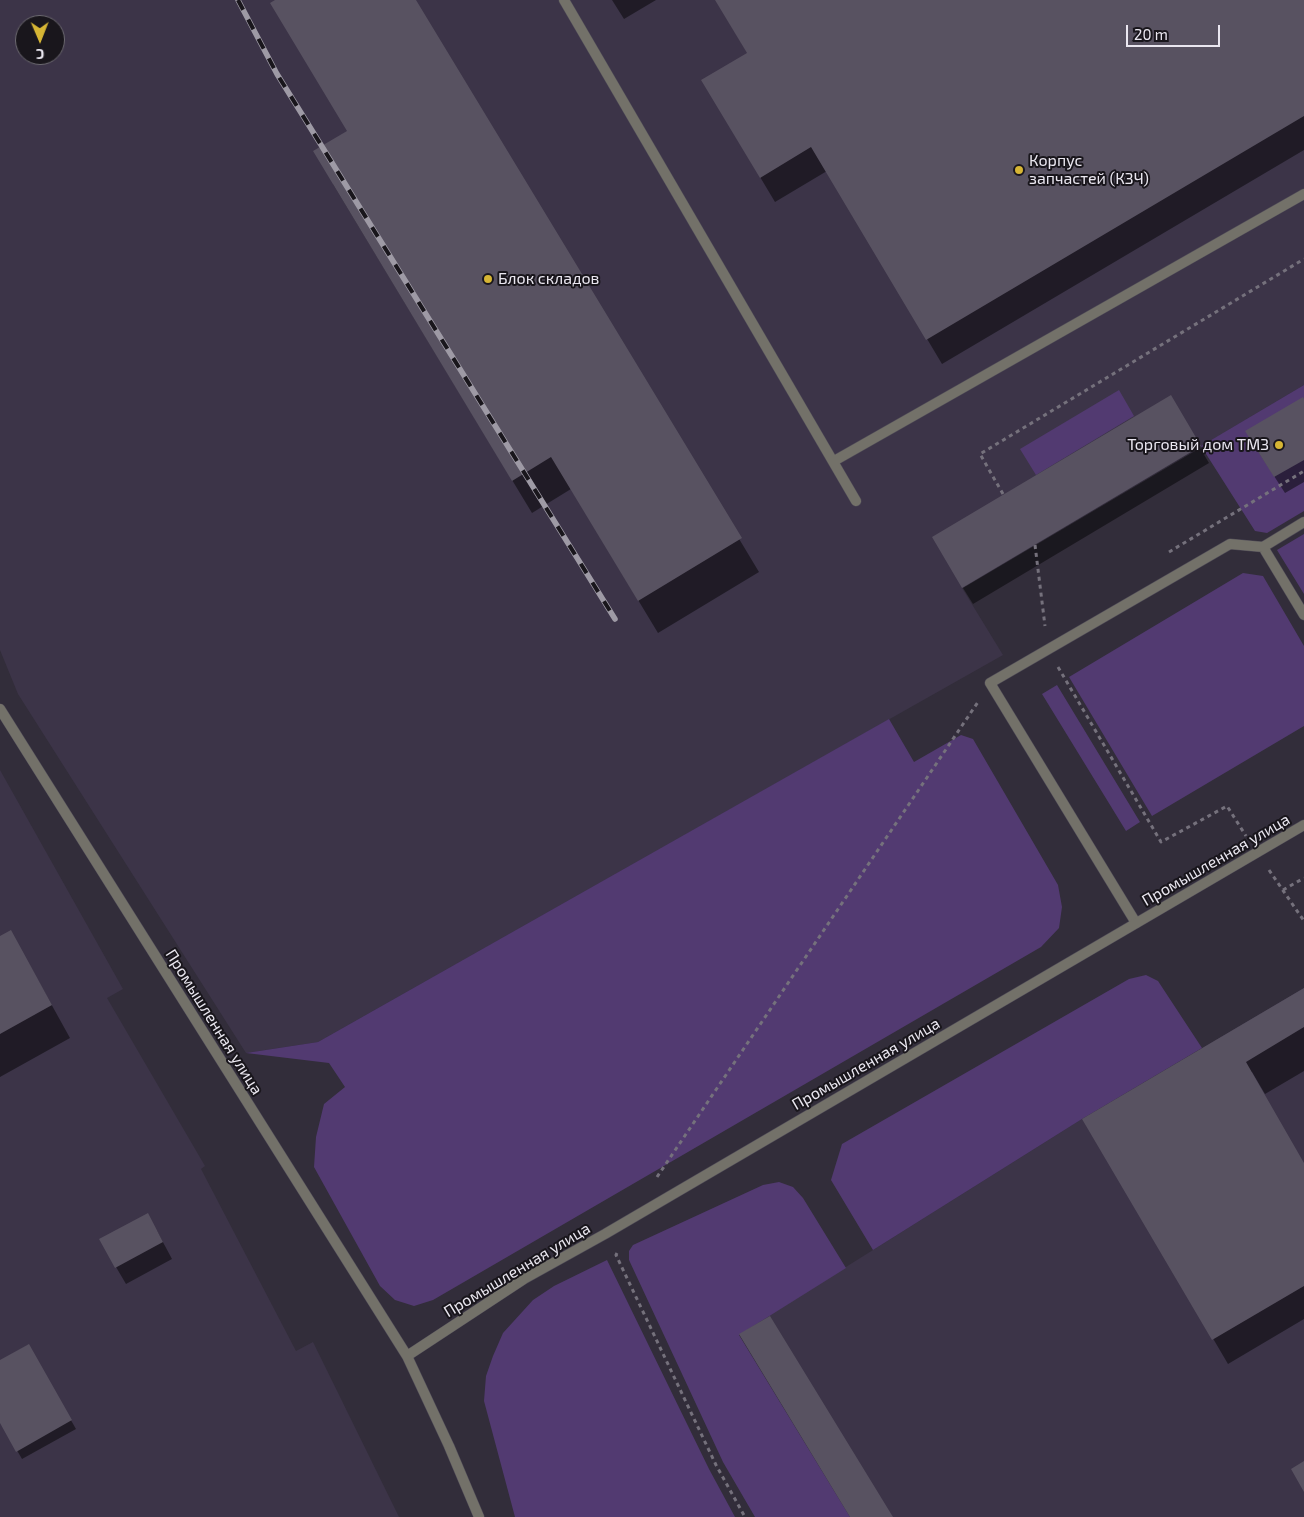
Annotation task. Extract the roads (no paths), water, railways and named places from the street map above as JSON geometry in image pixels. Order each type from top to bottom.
[{"type":"street","points":[[564,0],[856,501]]},
{"type":"street","points":[[834,461],[1304,194]]},
{"type":"street","points":[[1136,923],[990,683],[1230,544],[1263,547],[1304,522]]},
{"type":"street","points":[[1263,547],[1304,615]]},
{"type":"street","name":"Промышленная улица","points":[[0,709],[407,1356],[524,1279],[1303,828]]},
{"type":"street","points":[[407,1356],[449,1446],[479,1517]]},
{"type":"railway","points":[[238,0],[277,74],[615,619]]},
{"type":"place","name":"Корпус запчастей (КЗЧ)","points":[[1019,170]]},
{"type":"place","name":"Блок складов","points":[[488,279]]},
{"type":"place","name":"Торговый дом ТМЗ","points":[[1279,445]]}]
